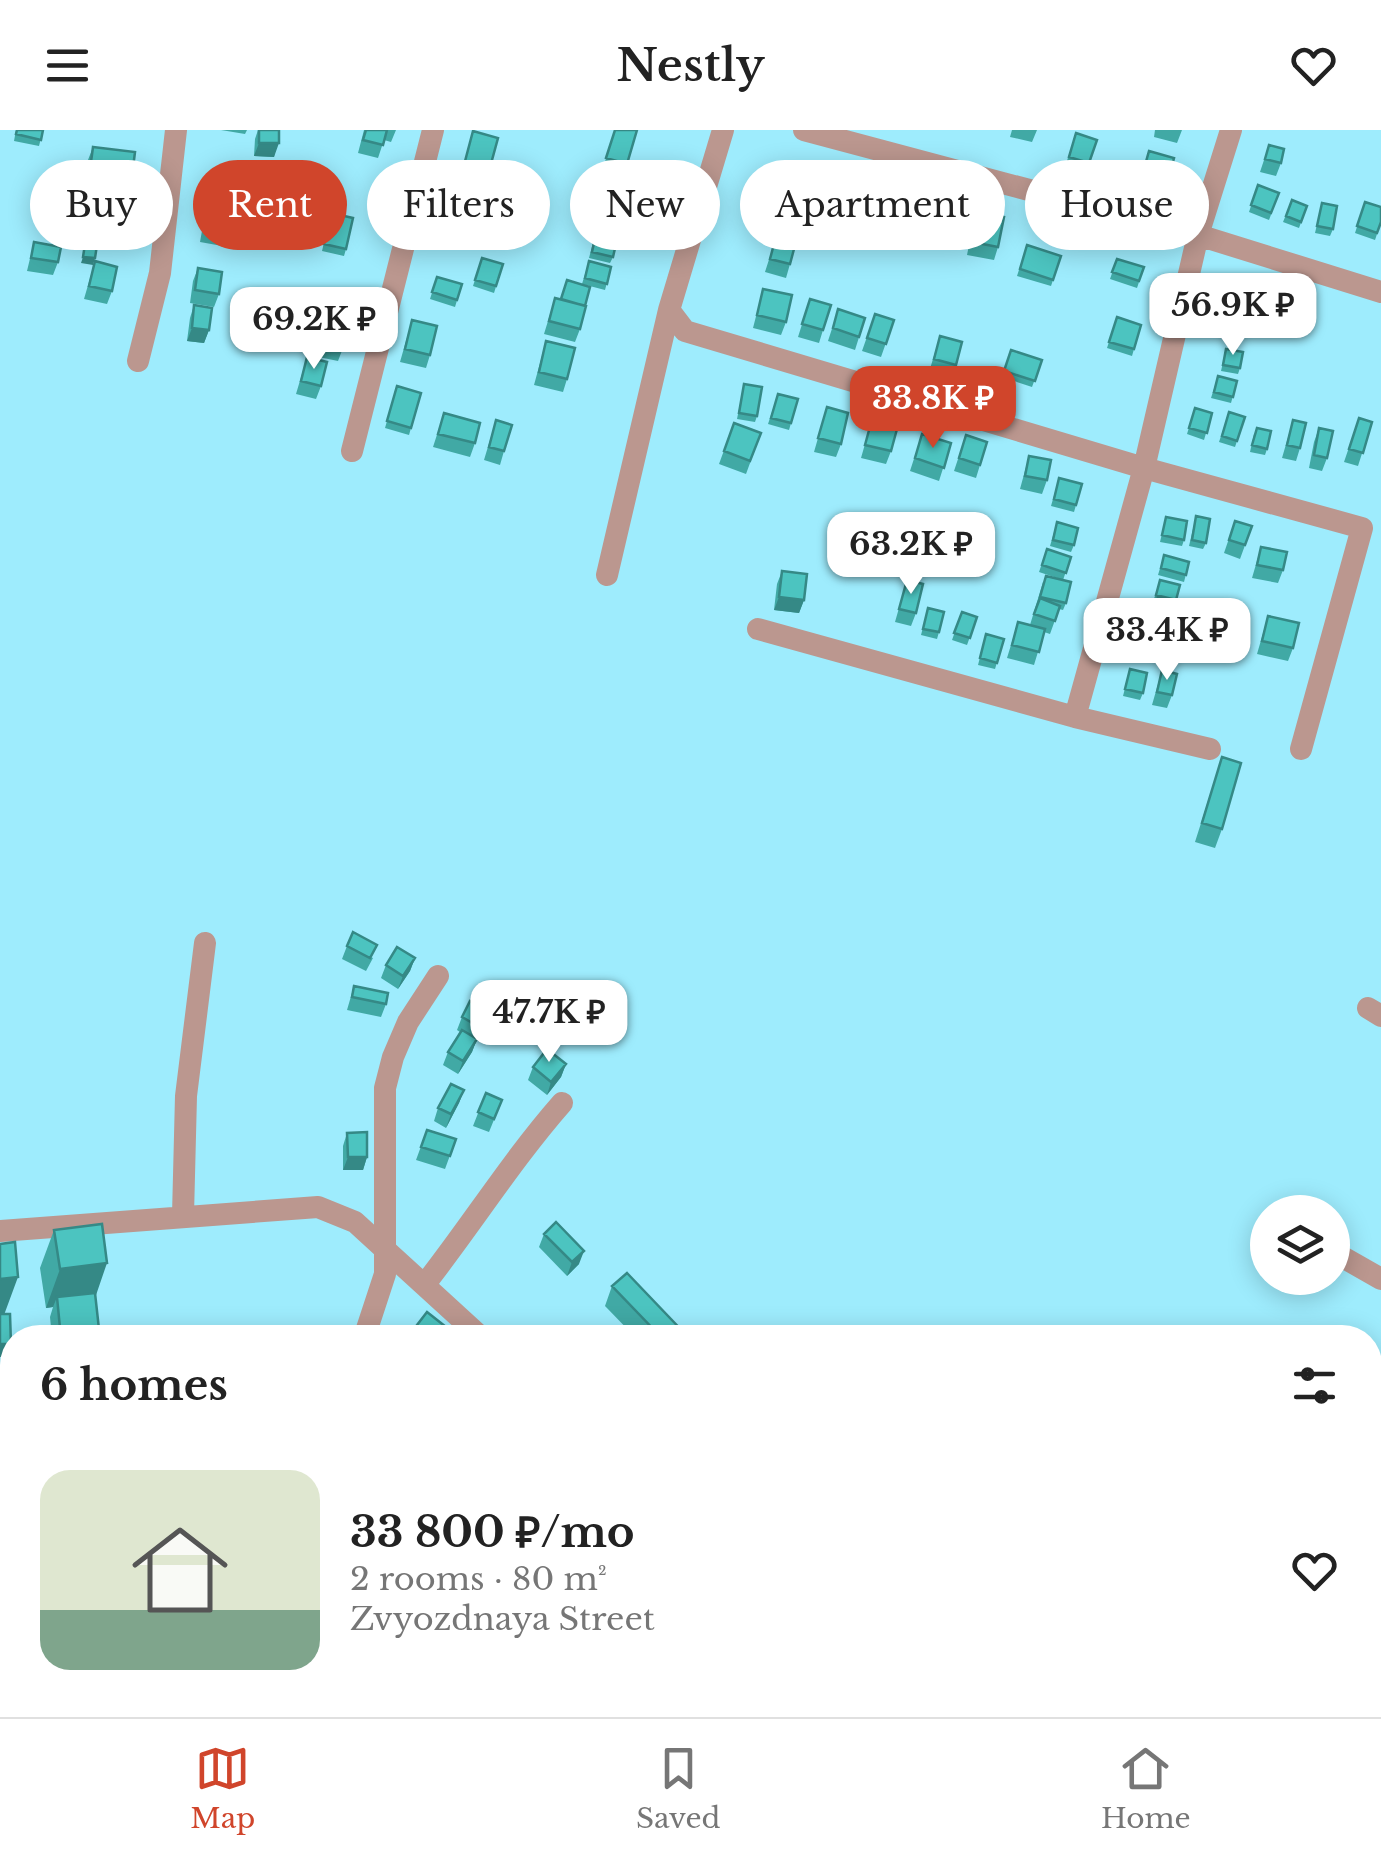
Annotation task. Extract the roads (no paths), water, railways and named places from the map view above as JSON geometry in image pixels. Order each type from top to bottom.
[{"type":"street","points":[[138,361],[160,273],[176,130]]},
{"type":"street","points":[[352,450],[433,130]]},
{"type":"street","points":[[607,574],[669,310],[724,130]]},
{"type":"street","points":[[804,130],[1025,189]]},
{"type":"street","points":[[1209,200],[1231,130]]},
{"type":"street","points":[[1209,238],[1381,292]]},
{"type":"street","points":[[1075,717],[1144,468],[1195,250]]},
{"type":"street","points":[[669,310],[685,331],[1144,468],[1362,528],[1302,749]]},
{"type":"street","points":[[758,629],[1075,717],[1210,749]]},
{"type":"street","points":[[184,1216],[186,1096],[205,942]]},
{"type":"street","points":[[368,1325],[384,1274],[386,1247],[385,1088],[408,1022],[438,976]]},
{"type":"street","points":[[425,1284],[471,1225],[520,1151],[562,1103]]},
{"type":"street","points":[[0,1231],[318,1207],[355,1222],[468,1325]]},
{"type":"street","points":[[1350,1261],[1381,1279]]}]
